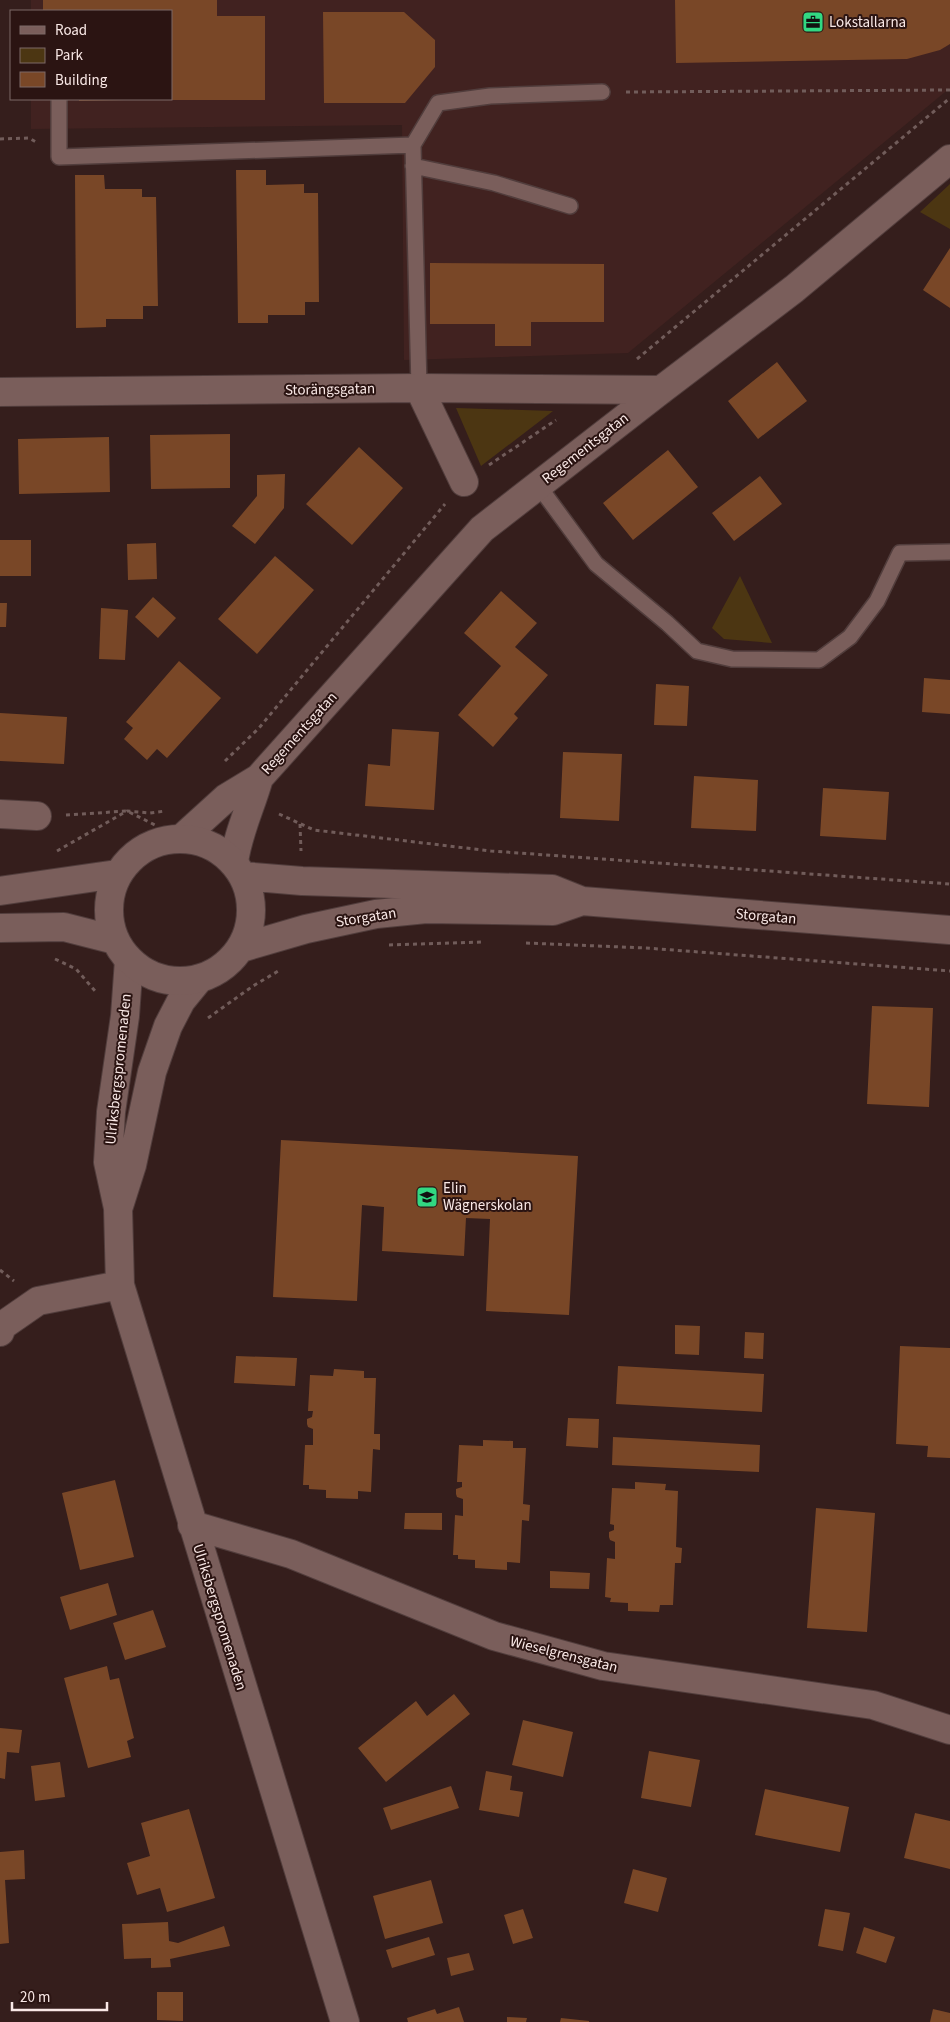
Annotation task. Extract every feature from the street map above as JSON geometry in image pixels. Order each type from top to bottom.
[{"type":"street","name":"Regementsgatan","points":[[182,838],[226,798],[259,778],[482,529],[794,289],[950,159]]},
{"type":"street","name":"Storängsgatan","points":[[0,392],[419,388],[661,390]]},
{"type":"street","points":[[419,388],[464,482]]},
{"type":"street","name":"Regementsgatan","points":[[239,869],[243,824],[252,806],[259,778]]},
{"type":"street","points":[[0,814],[37,816]]},
{"type":"street","points":[[182,838],[205,842],[224,853],[239,869],[252,903],[251,919],[241,948],[220,969],[199,979],[184,981],[160,979],[144,972],[122,950],[109,918],[110,896],[117,874],[129,859],[144,847],[163,840],[182,838]]},
{"type":"street","name":"Storgatan","points":[[239,869],[302,881],[552,889],[582,901],[950,930]]},
{"type":"street","points":[[0,891],[117,874]]},
{"type":"street","name":"Storgatan","points":[[241,948],[306,929],[376,914],[426,909],[553,911],[582,901]]},
{"type":"street","points":[[0,928],[64,927],[122,950]]},
{"type":"street","name":"Ulriksbergspromenaden","points":[[122,950],[125,1016],[111,1112],[108,1162],[118,1208],[120,1285],[345,2022]]},
{"type":"street","name":"Ulriksbergspromenaden","points":[[118,1208],[132,1165],[152,1072],[168,1026],[181,1001],[199,979]]},
{"type":"street","points":[[0,1332],[2,1326],[38,1301],[120,1285]]},
{"type":"street","name":"Wieselgrensgatan","points":[[192,1525],[291,1554],[494,1636],[594,1663],[873,1705],[950,1730]]},
{"type":"lane","points":[[419,388],[412,145],[438,103],[490,96],[602,92]]},
{"type":"lane","points":[[59,100],[60,157],[412,145]]},
{"type":"lane","points":[[413,166],[494,183],[570,206]]},
{"type":"lane","points":[[538,485],[596,564],[667,623],[697,652],[732,659],[818,660],[850,637],[877,601],[900,553],[950,552]]},
{"type":"path","points":[[602,92],[950,90]]},
{"type":"path","points":[[0,139],[29,138],[60,157]]},
{"type":"path","points":[[252,806],[282,816],[314,830],[491,851],[950,884]]},
{"type":"path","points":[[37,816],[127,811],[182,838]]},
{"type":"path","points":[[47,853],[57,851],[127,811]]},
{"type":"path","points":[[381,946],[486,942]]},
{"type":"path","points":[[524,943],[646,948],[950,971]]},
{"type":"path","points":[[50,958],[58,959],[76,969],[97,993],[106,1011],[125,1016]]},
{"type":"path","points":[[168,1026],[189,1032],[253,986],[284,967]]},
{"type":"shaded area","points":[[31,0],[950,0],[950,88],[628,353],[404,360],[402,125],[31,129],[31,100],[172,100],[172,10],[31,10]]},
{"type":"green space","points":[[950,184],[950,229],[920,212]]},
{"type":"green space","points":[[456,408],[553,411],[481,466]]},
{"type":"green space","points":[[740,576],[772,643],[724,639],[712,628]]},
{"type":"building","points":[[43,0],[217,0],[217,16],[265,16],[265,100],[172,100],[172,10],[43,10]]},
{"type":"building","name":"Lokstallarna","points":[[675,0],[950,0],[950,44],[940,50],[907,59],[676,63]]},
{"type":"building","points":[[323,12],[404,12],[435,40],[435,67],[405,103],[324,103]]},
{"type":"building","points":[[79,100],[126,100],[79,101]]},
{"type":"building","points":[[236,170],[266,170],[266,185],[304,184],[304,193],[318,193],[319,302],[305,302],[305,315],[268,315],[268,323],[238,323]]},
{"type":"building","points":[[75,175],[104,175],[105,189],[142,189],[142,197],[156,197],[158,306],[143,306],[143,319],[106,319],[106,327],[76,328]]},
{"type":"building","points":[[950,248],[950,308],[923,290]]},
{"type":"building","points":[[430,263],[604,264],[604,322],[531,322],[531,346],[495,346],[495,324],[430,324]]},
{"type":"building","points":[[777,362],[807,401],[758,439],[728,401]]},
{"type":"building","points":[[230,434],[230,488],[151,489],[150,435]]},
{"type":"building","points":[[109,437],[110,492],[19,494],[18,439]]},
{"type":"building","points":[[359,447],[403,488],[352,545],[306,504]]},
{"type":"building","points":[[668,450],[698,487],[633,540],[603,503]]},
{"type":"building","points":[[285,474],[284,508],[255,544],[232,526],[257,496],[257,475]]},
{"type":"building","points":[[760,476],[782,504],[734,541],[712,513]]},
{"type":"building","points":[[0,540],[31,540],[31,576],[0,576]]},
{"type":"building","points":[[156,543],[157,579],[128,580],[127,544]]},
{"type":"building","points":[[275,556],[314,590],[257,654],[218,619]]},
{"type":"building","points":[[501,591],[537,623],[515,647],[548,675],[514,714],[518,718],[493,747],[458,715],[501,666],[464,633]]},
{"type":"building","points":[[153,597],[176,618],[158,638],[135,617]]},
{"type":"building","points":[[0,603],[7,603],[6,627],[0,627]]},
{"type":"building","points":[[101,608],[128,610],[125,660],[99,659]]},
{"type":"building","points":[[179,661],[221,698],[167,758],[157,749],[147,760],[124,739],[133,728],[126,722]]},
{"type":"building","points":[[924,678],[950,680],[950,714],[922,712]]},
{"type":"building","points":[[656,684],[689,686],[687,726],[654,725]]},
{"type":"building","points":[[0,713],[67,717],[64,764],[0,761]]},
{"type":"building","points":[[392,729],[439,732],[434,810],[365,806],[368,764],[390,766]]},
{"type":"building","points":[[563,752],[622,754],[619,821],[560,818]]},
{"type":"building","points":[[694,776],[758,780],[756,831],[691,828]]},
{"type":"building","points":[[823,788],[889,792],[886,840],[820,836]]},
{"type":"building","points":[[872,1006],[933,1008],[929,1107],[867,1104]]},
{"type":"building","points":[[281,1140],[578,1156],[569,1315],[486,1311],[490,1219],[466,1218],[464,1256],[382,1251],[384,1207],[362,1205],[357,1301],[273,1297]]},
{"type":"building","points":[[675,1325],[700,1326],[699,1355],[675,1354]]},
{"type":"building","points":[[745,1332],[764,1333],[763,1359],[744,1358]]},
{"type":"building","points":[[900,1346],[950,1348],[950,1458],[927,1457],[928,1446],[896,1444]]},
{"type":"building","points":[[236,1356],[297,1358],[295,1386],[234,1383]]},
{"type":"building","points":[[618,1366],[764,1374],[762,1412],[616,1404]]},
{"type":"building","points":[[334,1369],[364,1371],[364,1378],[376,1378],[374,1434],[380,1434],[380,1450],[373,1449],[371,1492],[358,1491],[358,1499],[326,1498],[326,1490],[309,1489],[309,1485],[303,1485],[305,1445],[313,1445],[313,1429],[308,1427],[307,1424],[307,1419],[312,1417],[313,1411],[308,1411],[310,1375],[333,1376]]},
{"type":"building","points":[[568,1418],[599,1419],[598,1448],[566,1446]]},
{"type":"building","points":[[613,1437],[760,1445],[759,1472],[612,1465]]},
{"type":"building","points":[[483,1440],[513,1441],[513,1448],[526,1448],[523,1504],[530,1505],[529,1521],[522,1520],[520,1563],[507,1562],[507,1570],[475,1568],[475,1560],[458,1559],[458,1555],[453,1555],[455,1515],[463,1516],[463,1499],[457,1497],[456,1494],[456,1489],[462,1487],[462,1482],[457,1482],[459,1445],[483,1446]]},
{"type":"building","points":[[115,1480],[134,1557],[80,1570],[62,1493]]},
{"type":"building","points":[[635,1482],[666,1484],[665,1490],[678,1491],[676,1547],[682,1548],[681,1563],[675,1563],[673,1605],[660,1605],[659,1612],[628,1611],[628,1603],[610,1602],[611,1598],[605,1597],[607,1558],[615,1559],[615,1542],[610,1540],[609,1537],[609,1532],[614,1530],[614,1525],[610,1524],[612,1488],[635,1489]]},
{"type":"building","points":[[816,1508],[875,1513],[867,1632],[807,1628]]},
{"type":"building","points":[[405,1513],[442,1513],[442,1530],[404,1529]]},
{"type":"building","points":[[550,1571],[590,1573],[589,1589],[550,1588]]},
{"type":"building","points":[[108,1583],[117,1615],[70,1630],[60,1597]]},
{"type":"building","points":[[153,1610],[166,1647],[125,1660],[113,1623]]},
{"type":"building","points":[[107,1666],[110,1680],[119,1678],[134,1738],[127,1741],[131,1757],[88,1768],[64,1678]]},
{"type":"building","points":[[454,1694],[470,1714],[386,1782],[358,1748],[416,1701],[427,1716]]},
{"type":"building","points":[[523,1720],[573,1732],[563,1777],[512,1765]]},
{"type":"building","points":[[0,1728],[22,1730],[19,1753],[7,1752],[5,1779],[0,1778]]},
{"type":"building","points":[[649,1751],[700,1760],[691,1807],[641,1798]]},
{"type":"building","points":[[60,1762],[65,1797],[35,1801],[31,1766]]},
{"type":"building","points":[[486,1771],[512,1776],[510,1790],[523,1792],[519,1817],[479,1810]]},
{"type":"building","points":[[451,1786],[459,1808],[391,1830],[383,1808]]},
{"type":"building","points":[[765,1789],[849,1807],[840,1852],[755,1835]]},
{"type":"building","points":[[189,1809],[215,1898],[167,1912],[160,1888],[137,1895],[127,1863],[150,1856],[141,1823]]},
{"type":"building","points":[[915,1813],[950,1821],[950,1869],[904,1858]]},
{"type":"building","points":[[24,1850],[25,1879],[5,1880],[9,1943],[0,1944],[0,1852]]},
{"type":"building","points":[[633,1869],[667,1878],[658,1912],[624,1903]]},
{"type":"building","points":[[431,1880],[443,1923],[385,1939],[373,1896]]},
{"type":"building","points":[[523,1909],[533,1938],[513,1944],[504,1915]]},
{"type":"building","points":[[825,1909],[850,1913],[843,1951],[818,1946]]},
{"type":"building","points":[[168,1922],[169,1941],[178,1943],[224,1926],[230,1946],[170,1959],[171,1967],[151,1968],[151,1958],[124,1959],[122,1924]]},
{"type":"building","points":[[864,1927],[895,1937],[886,1963],[856,1953]]},
{"type":"building","points":[[429,1937],[435,1955],[392,1968],[386,1950]]},
{"type":"building","points":[[469,1953],[474,1970],[451,1976],[447,1958]]},
{"type":"building","points":[[157,1992],[183,1992],[183,2021],[157,2020]]},
{"type":"building","points":[[459,2007],[464,2022],[408,2022],[407,2018],[435,2009],[437,2014]]},
{"type":"building","points":[[933,2009],[950,2013],[950,2022],[930,2022]]},
{"type":"building","points":[[507,2017],[527,2018],[526,2022],[507,2022]]},
{"type":"building","points":[[561,2018],[589,2021],[589,2022],[560,2022]]},
{"type":"place","name":"Lokstallarna","points":[[813,22]]},
{"type":"place","name":"Elin Wägnerskolan","points":[[427,1197]]}]
